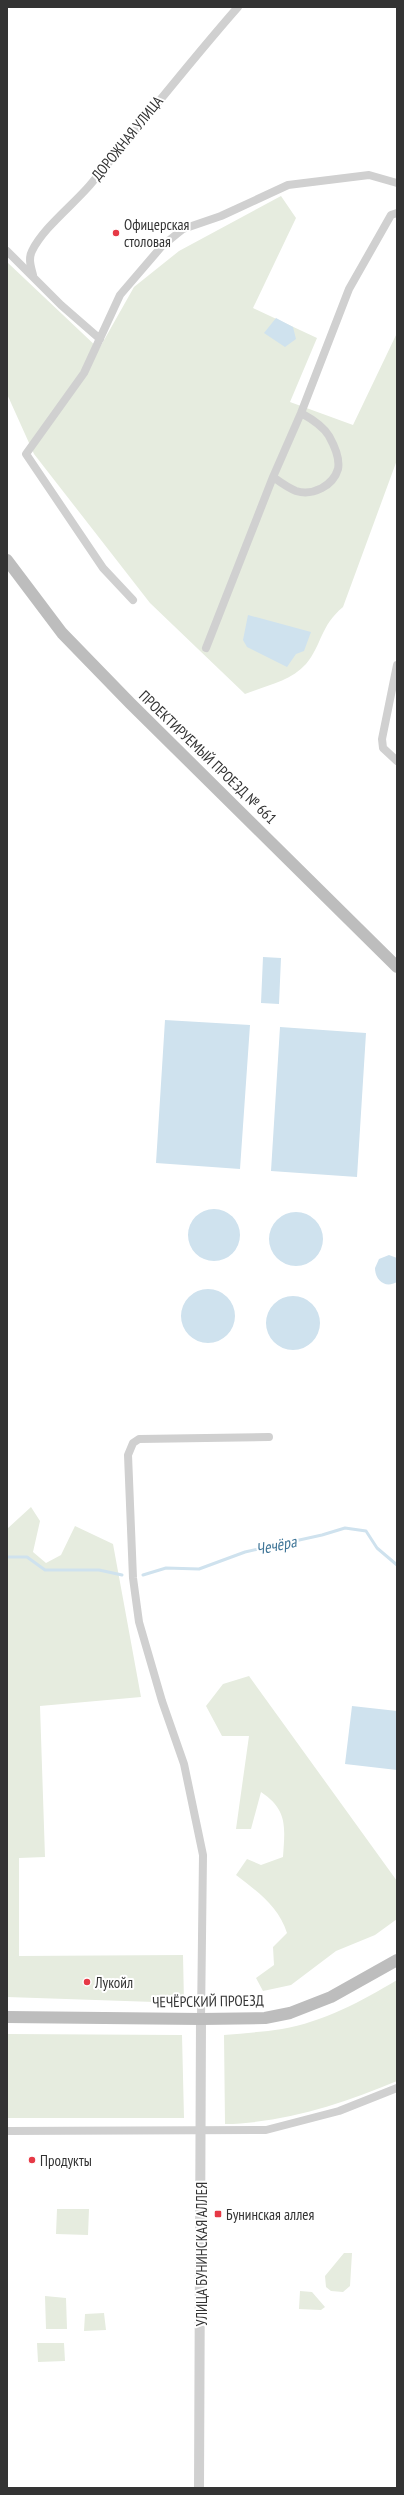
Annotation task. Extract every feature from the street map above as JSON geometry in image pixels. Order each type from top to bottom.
[{"type":"main road","name":"ПРОЕКТИРУЕМЫЙ ПРОЕЗД № 661","points":[[7,560],[62,633],[98,671],[397,967]]},
{"type":"main road","name":"ЧЕЧЁРСКИЙ ПРОЕЗД","points":[[7,2017],[253,2019],[290,2012],[331,1997],[397,1960]]},
{"type":"street","name":"ДОРОЖНАЯ УЛИЦА","points":[[33,275],[30,261],[32,251],[45,234],[89,186],[164,92],[238,7]]},
{"type":"street","points":[[133,600],[103,568],[26,454],[84,373],[120,295],[162,246],[183,229],[221,216],[288,185],[369,175],[397,183]]},
{"type":"street","points":[[206,648],[273,477],[301,413],[348,289],[391,215],[397,213]]},
{"type":"street","points":[[7,251],[33,275],[61,305],[100,339]]},
{"type":"street","points":[[273,477],[298,492],[316,491],[324,487],[334,476],[338,468],[337,455],[329,436],[316,422],[301,413]]},
{"type":"street","points":[[397,665],[382,739],[383,748],[397,761]]},
{"type":"street","points":[[201,2019],[203,1855],[184,1764],[162,1701],[141,1628],[133,1578],[129,1520],[128,1455],[132,1444],[139,1439],[269,1437]]},
{"type":"street","name":"УЛИЦА БУНИНСКАЯ АЛЛЕЯ","points":[[199,2488],[202,2131],[201,2019]]},
{"type":"street","points":[[7,2131],[266,2130],[340,2111],[397,2088]]},
{"type":"shaded area","points":[[281,196],[296,218],[253,308],[317,338],[290,402],[353,425],[397,333],[397,460],[343,607],[335,614],[325,628],[311,657],[300,670],[293,675],[245,694],[150,603],[34,454],[7,394],[7,262],[99,349],[134,287],[179,251]]},
{"type":"shaded area","points":[[31,1507],[40,1521],[33,1552],[46,1563],[61,1555],[75,1526],[113,1544],[141,1697],[40,1706],[45,1857],[19,1858],[19,1956],[183,1955],[184,2003],[7,1997],[7,1529]]},
{"type":"shaded area","points":[[249,1676],[397,1881],[397,1919],[375,1935],[336,1951],[291,1985],[263,1991],[256,1978],[274,1965],[273,1947],[287,1933],[279,1915],[273,1907],[236,1875],[247,1859],[261,1865],[283,1857],[283,1820],[276,1806],[261,1792],[251,1829],[236,1829],[249,1736],[222,1736],[206,1706],[223,1684]]},
{"type":"shaded area","points":[[397,1980],[397,2081],[312,2111],[269,2120],[225,2124],[224,2035],[261,2032],[297,2026],[342,2010]]},
{"type":"shaded area","points":[[7,2034],[182,2035],[184,2118],[7,2118]]},
{"type":"shaded area","points":[[57,2209],[89,2209],[88,2235],[56,2234]]},
{"type":"shaded area","points":[[344,2253],[352,2253],[350,2286],[343,2292],[331,2291],[326,2287],[325,2276]]},
{"type":"shaded area","points":[[300,2291],[312,2292],[325,2307],[321,2310],[299,2309]]},
{"type":"shaded area","points":[[45,2296],[66,2298],[67,2329],[46,2329]]},
{"type":"shaded area","points":[[104,2313],[106,2330],[84,2331],[85,2314]]},
{"type":"shaded area","points":[[37,2343],[64,2343],[65,2361],[38,2362]]},
{"type":"water","points":[[276,318],[293,327],[296,339],[285,347],[264,333]]},
{"type":"water","points":[[248,615],[311,632],[304,651],[296,654],[287,667],[247,647],[243,640]]},
{"type":"water","points":[[263,957],[281,958],[279,1004],[261,1003]]},
{"type":"water","points":[[165,1020],[250,1025],[240,1169],[156,1163]]},
{"type":"water","points":[[280,1027],[366,1033],[357,1177],[271,1171]]},
{"type":"water","points":[[214,1209],[224,1211],[232,1217],[238,1225],[240,1235],[238,1245],[232,1253],[224,1259],[214,1261],[204,1259],[196,1253],[190,1245],[188,1235],[190,1225],[196,1217],[204,1211]]},
{"type":"water","points":[[291,1212],[301,1212],[315,1220],[321,1229],[323,1239],[321,1249],[315,1258],[301,1266],[291,1266],[281,1261],[274,1254],[269,1244],[269,1234],[274,1224],[281,1217]]},
{"type":"water","points":[[389,1255],[397,1258],[397,1282],[393,1284],[385,1284],[379,1280],[375,1272],[375,1268],[379,1259]]},
{"type":"water","points":[[208,1289],[218,1291],[227,1297],[233,1306],[235,1316],[233,1326],[227,1335],[218,1341],[208,1343],[198,1341],[189,1335],[183,1326],[181,1316],[183,1306],[189,1297],[198,1291]]},
{"type":"water","points":[[293,1296],[303,1298],[312,1304],[318,1313],[320,1323],[318,1333],[312,1342],[303,1348],[293,1350],[283,1348],[274,1342],[268,1333],[266,1323],[268,1313],[274,1304],[283,1298]]},
{"type":"water","points":[[352,1706],[397,1711],[397,1770],[345,1764]]},
{"type":"waterway","name":"Чечёра","points":[[143,1575],[166,1568],[199,1569],[245,1552],[322,1535],[345,1528],[366,1531],[377,1548],[397,1565]]},
{"type":"waterway","name":"Чечёра","points":[[7,1557],[27,1557],[45,1570],[99,1570],[122,1575]]},
{"type":"place","name":"Офицерская столовая","points":[[116,233]]},
{"type":"place","name":"Лукойл","points":[[87,1982]]},
{"type":"place","name":"Продукты","points":[[32,2160]]},
{"type":"place","name":"Бунинская аллея","points":[[218,2214]]}]
